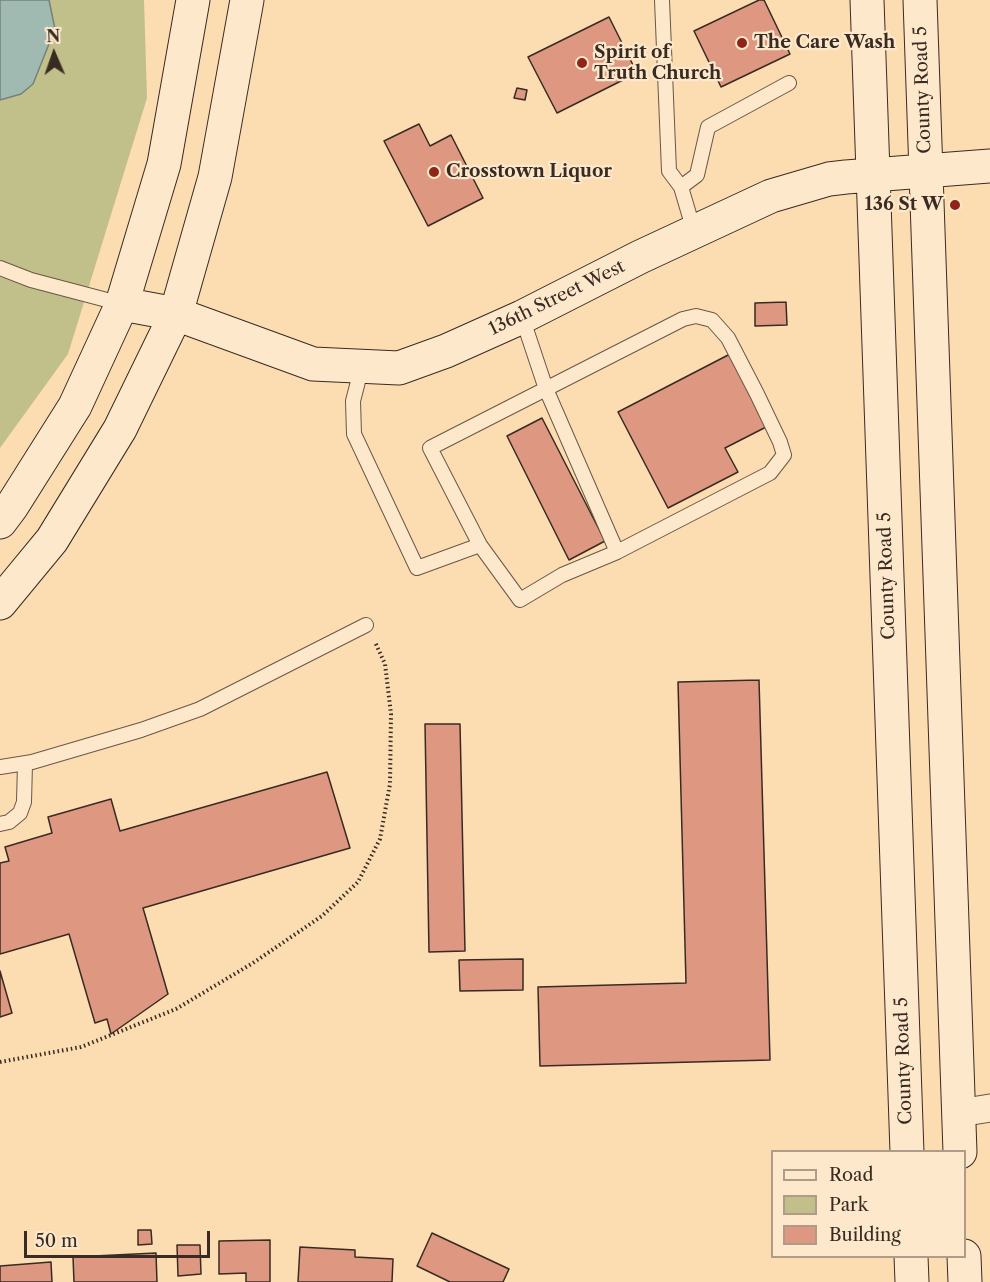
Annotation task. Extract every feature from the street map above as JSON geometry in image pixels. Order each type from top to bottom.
[{"type":"main road","points":[[0,522],[75,406],[122,304],[164,164],[193,0]]},
{"type":"main road","points":[[0,603],[52,540],[120,429],[176,314],[215,177],[247,0]]},
{"type":"main road","name":"County Road 5","points":[[867,0],[908,1150]]},
{"type":"main road","name":"County Road 5","points":[[920,0],[926,170],[974,1111],[961,1150]]},
{"type":"main road","name":"136th Street West","points":[[122,304],[176,314],[313,364],[399,368],[446,351],[522,317],[694,231],[771,196],[829,179],[990,166]]},
{"type":"main road","points":[[911,1258],[912,1282]]},
{"type":"main road","points":[[964,1258],[965,1282]]},
{"type":"lane","points":[[662,0],[669,171],[681,187],[694,231]]},
{"type":"lane","points":[[681,187],[697,175],[708,127],[789,82]]},
{"type":"lane","points":[[0,268],[31,280],[122,304]]},
{"type":"lane","points":[[696,316],[712,320],[728,338],[780,442],[784,455],[770,473],[617,552],[562,575],[520,600],[480,545],[430,448],[683,319],[696,316]]},
{"type":"lane","points":[[522,317],[546,389],[617,552]]},
{"type":"lane","points":[[362,366],[353,401],[354,434],[417,568],[480,545]]},
{"type":"lane","points":[[0,767],[25,764],[141,730],[200,709],[366,625]]},
{"type":"lane","points":[[0,824],[9,822],[20,813],[24,802],[25,764]]},
{"type":"path","points":[[0,1062],[81,1047],[176,1009],[253,963],[322,916],[358,882],[380,839],[390,784],[391,714],[385,664],[366,625]]},
{"type":"green space","points":[[0,0],[144,0],[147,98],[68,354],[0,448]]},
{"type":"water","points":[[0,0],[49,0],[55,29],[33,84],[21,94],[0,100]]},
{"type":"building","name":"The Care Wash","points":[[759,0],[764,0],[790,54],[721,87],[694,31]]},
{"type":"building","name":"Spirit of Truth Church","points":[[609,17],[637,73],[557,113],[528,57]]},
{"type":"building","points":[[517,88],[527,90],[525,100],[514,98]]},
{"type":"building","name":"Crosstown Liquor","points":[[419,124],[430,146],[451,135],[483,198],[428,226],[384,141]]},
{"type":"building","points":[[786,302],[787,325],[755,326],[755,303]]},
{"type":"building","points":[[732,353],[770,425],[725,448],[738,472],[668,508],[618,412]]},
{"type":"building","points":[[542,418],[605,541],[569,560],[507,436]]},
{"type":"building","points":[[759,680],[770,1060],[540,1066],[538,987],[686,983],[678,682]]},
{"type":"building","points":[[425,724],[460,724],[465,951],[429,952]]},
{"type":"building","points":[[327,772],[350,848],[143,908],[168,994],[111,1034],[107,1019],[95,1023],[69,934],[0,954],[0,863],[9,861],[5,847],[52,833],[48,817],[111,799],[120,831]]},
{"type":"building","points":[[523,959],[523,990],[460,991],[459,960]]},
{"type":"building","points":[[0,971],[12,1013],[0,1017]]},
{"type":"building","points":[[138,1230],[151,1230],[152,1244],[138,1245]]},
{"type":"building","points":[[432,1233],[509,1269],[503,1282],[450,1282],[417,1266]]},
{"type":"building","points":[[270,1240],[270,1282],[246,1282],[246,1273],[219,1274],[219,1241]]},
{"type":"building","points":[[177,1245],[200,1245],[201,1274],[178,1276]]},
{"type":"building","points":[[300,1247],[355,1250],[355,1257],[393,1259],[392,1282],[298,1282]]},
{"type":"building","points":[[156,1253],[157,1282],[74,1282],[73,1257]]},
{"type":"building","points":[[51,1262],[52,1282],[0,1282],[0,1266]]},
{"type":"place","name":"The Care Wash","points":[[742,43]]},
{"type":"place","name":"Spirit of Truth Church","points":[[582,63]]},
{"type":"place","name":"Crosstown Liquor","points":[[434,172]]},
{"type":"place","name":"136 St W","points":[[955,205]]}]
